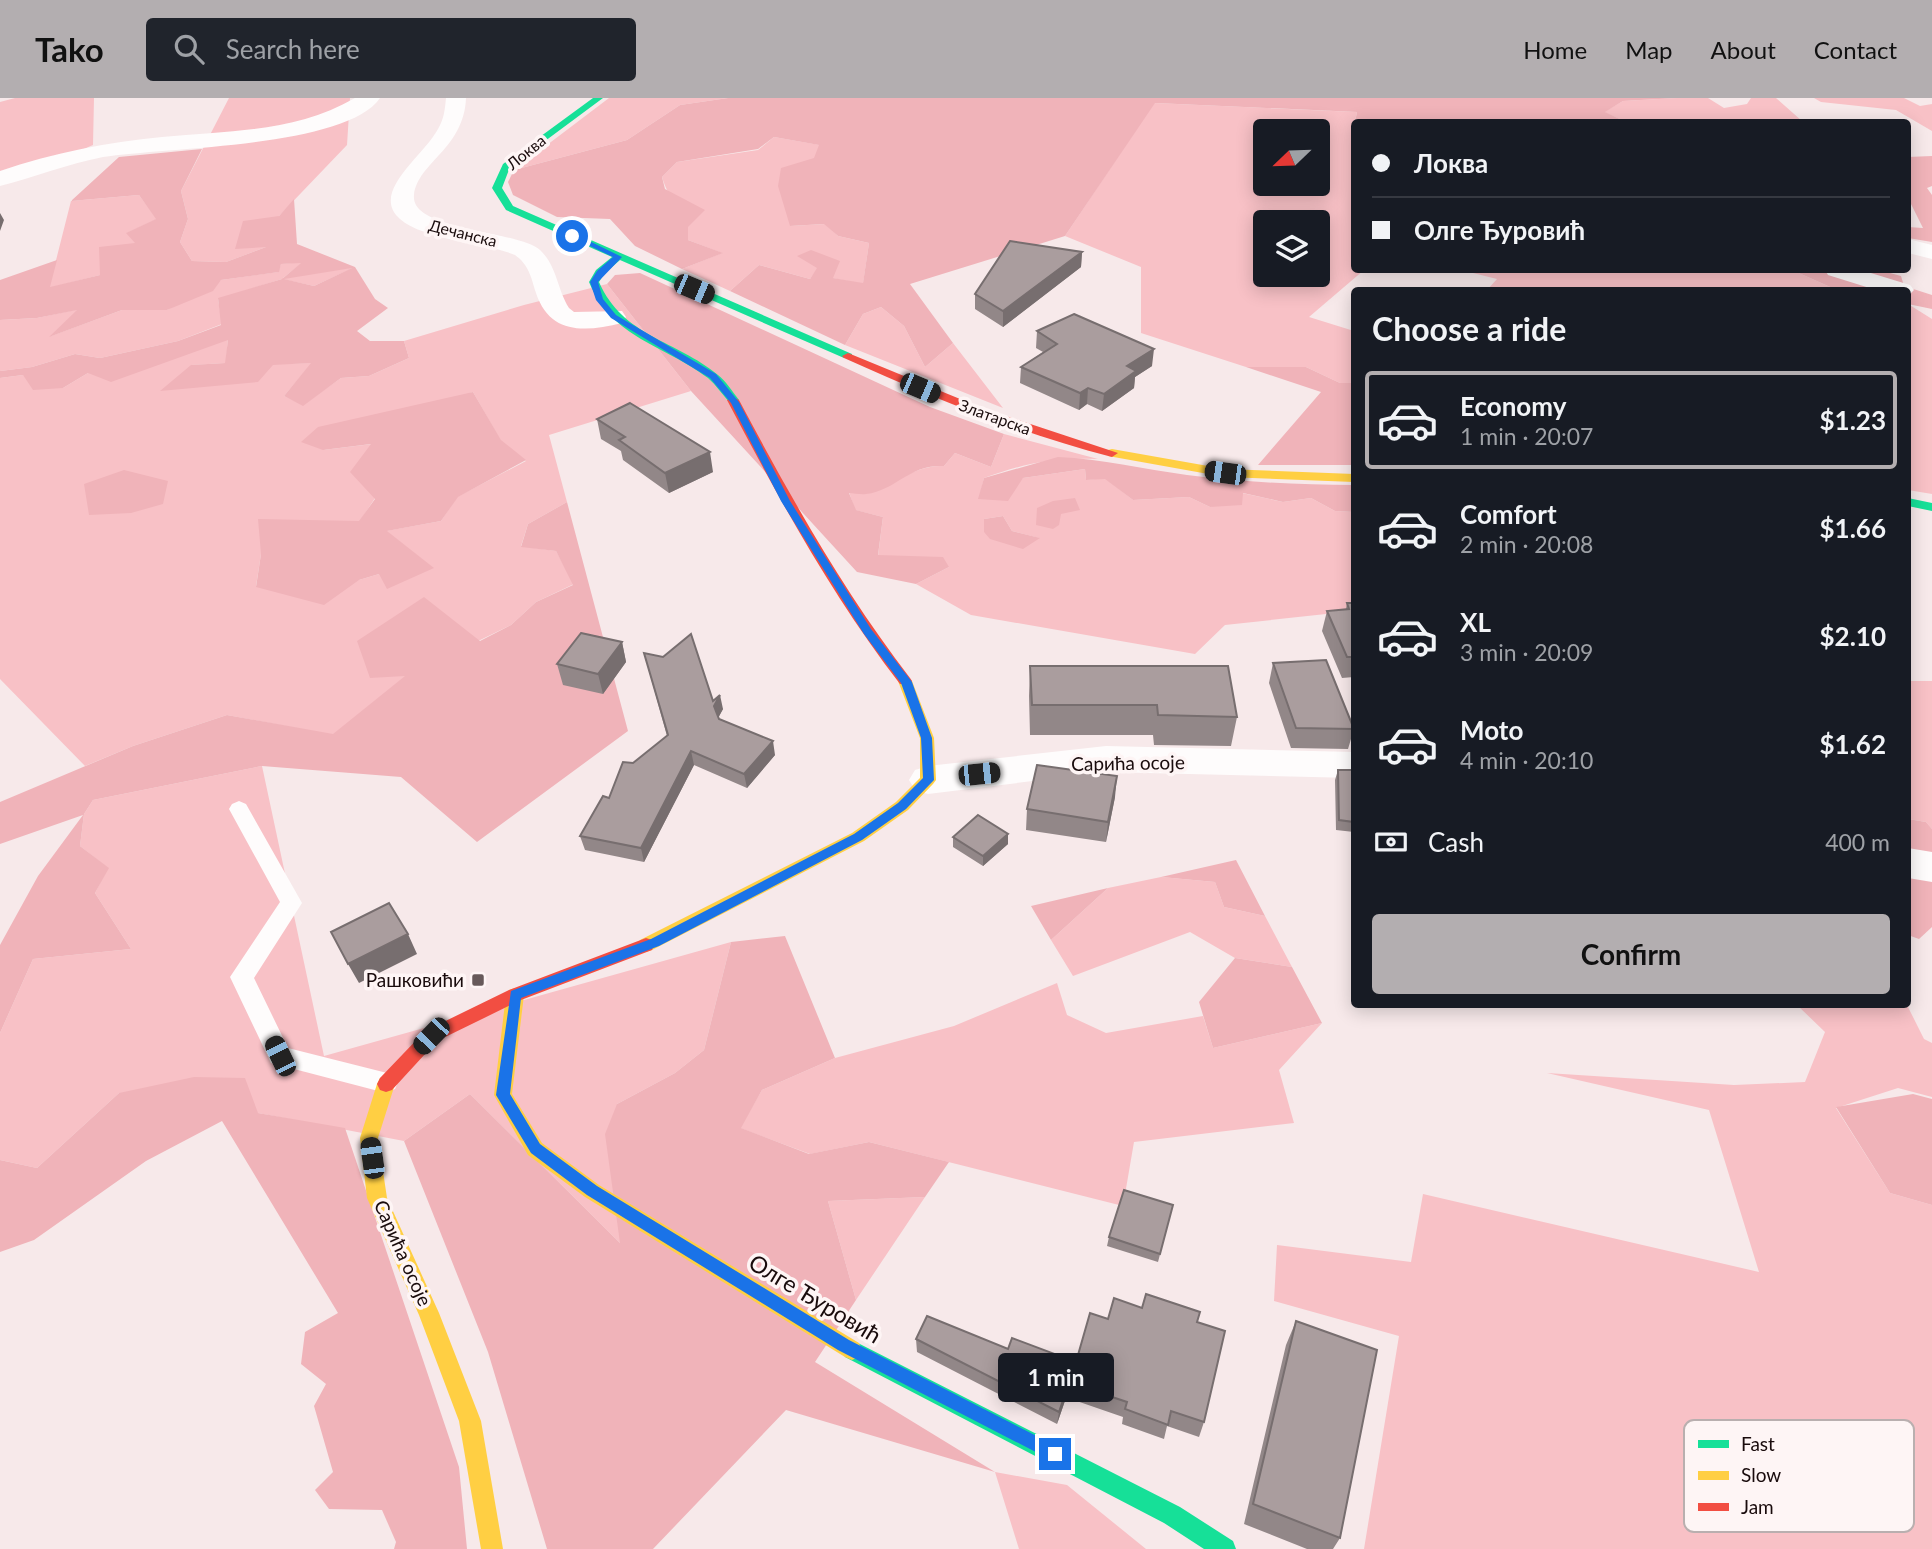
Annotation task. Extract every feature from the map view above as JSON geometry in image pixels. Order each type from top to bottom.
[{"type":"street","points":[[0,179],[93,152],[138,145],[261,138],[302,130],[357,107],[370,98]]},
{"type":"street","name":"Дечанска","points":[[456,98],[454,125],[401,188],[401,201],[406,209],[419,222],[513,245],[530,253],[541,269],[553,307],[568,320],[614,317]]},
{"type":"street","name":"Локва","points":[[599,98],[512,161],[501,172],[497,188],[509,208],[618,257]]},
{"type":"street","points":[[1911,247],[1932,252]]},
{"type":"street","points":[[618,257],[600,272],[594,282],[599,300],[614,317],[713,376],[735,402],[786,501],[867,632],[906,682],[927,738],[928,780]]},
{"type":"street","name":"Златарска","points":[[618,257],[946,398],[1057,439],[1141,460],[1214,471],[1351,478]]},
{"type":"street","points":[[1846,273],[1889,287]]},
{"type":"street","points":[[1911,503],[1932,507]]},
{"type":"street","name":"Сарића осоје","points":[[492,1549],[470,1421],[429,1313],[377,1198],[369,1138],[386,1082],[431,1036],[515,995],[655,942],[858,837],[902,806],[928,780],[1106,759],[1351,765]]},
{"type":"street","points":[[1911,864],[1932,867]]},
{"type":"street","name":"Олге Ђуровић","points":[[515,995],[503,1095],[536,1149],[592,1191],[843,1345],[1172,1515],[1225,1549]]},
{"type":"lane","points":[[239,809],[291,903],[242,977],[280,1056],[386,1082]]},
{"type":"shaded area","points":[[15,98],[94,98],[93,145],[0,185],[0,102]]},
{"type":"shaded area","points":[[229,98],[350,98],[347,145],[279,216],[269,246],[226,262],[192,261],[180,242],[188,219],[181,191]]},
{"type":"shaded area","points":[[609,98],[728,98],[680,105],[627,140],[514,170]]},
{"type":"shaded area","points":[[728,98],[1677,98],[1623,101],[1605,112],[1620,119],[1356,119],[1357,112],[1155,103],[1065,236],[910,284],[953,343],[925,367],[904,326],[881,307],[863,314],[845,345],[730,291],[759,265],[810,279],[817,268],[797,256],[811,250],[840,261],[833,278],[863,283],[869,243],[838,236],[824,224],[790,226],[778,186],[781,168],[814,158],[819,145],[774,137],[758,149],[677,162],[662,177],[665,189],[705,210],[688,227],[688,240],[723,253],[682,269],[635,246],[610,219],[557,217],[513,195],[508,182],[514,170],[627,140],[680,105]]},
{"type":"shaded area","points":[[1708,98],[1724,108],[1747,104],[1751,98],[1776,98],[1800,119],[1619,119],[1604,112],[1623,101]]},
{"type":"shaded area","points":[[1814,98],[1904,98],[1920,106],[1932,104],[1932,131],[1896,110],[1821,102]]},
{"type":"shaded area","points":[[1154,103],[1357,112],[1356,119],[1351,119],[1351,273],[1360,273],[1309,317],[1351,330],[1351,383],[1340,383],[1306,367],[1246,367],[1141,333],[1141,267],[1065,236]]},
{"type":"shaded area","points":[[774,137],[820,145],[790,226],[825,224],[838,236],[869,243],[863,284],[832,278],[818,268],[810,279],[759,265],[730,291],[682,269],[722,253],[688,240],[681,215],[662,177],[677,162],[758,150]]},
{"type":"shaded area","points":[[202,149],[181,191],[188,219],[180,242],[192,261],[226,262],[266,247],[235,249],[243,221],[279,216],[294,199],[297,244],[355,267],[375,299],[388,308],[357,331],[370,341],[404,341],[409,358],[369,376],[341,378],[303,406],[284,396],[311,363],[273,365],[258,382],[160,391],[191,365],[225,363],[228,340],[111,382],[88,373],[63,388],[33,390],[23,375],[0,378],[0,371],[32,367],[75,354],[100,358],[178,341],[221,325],[218,298],[282,279],[301,263],[281,264],[279,272],[221,280],[213,291],[167,310],[122,310],[49,337],[77,310],[37,318],[0,320],[0,280],[57,260],[50,287],[100,275],[99,247],[135,243],[126,233],[156,219],[139,195],[71,201],[119,157]],"holes":[[[352,268],[314,286],[284,279]]]},
{"type":"shaded area","points":[[1932,156],[1932,186],[1927,188],[1932,195],[1932,242],[1911,238],[1911,227],[1923,228],[1911,204],[1911,157]]},
{"type":"shaded area","points":[[139,195],[157,219],[127,233],[136,243],[100,275],[49,288],[71,201]]},
{"type":"shaded area","points":[[303,262],[283,278],[355,267],[314,286],[282,279],[218,299],[222,324],[178,341],[100,358],[75,354],[32,367],[0,371],[0,320],[37,318],[79,309],[51,336],[122,310],[167,310],[221,280],[278,272],[281,264]]},
{"type":"shaded area","points":[[640,273],[930,407],[1004,434],[991,467],[955,453],[944,466],[921,469],[877,492],[849,493],[856,510],[883,517],[878,555],[943,557],[949,567],[916,584],[857,572],[691,391],[607,284],[615,275]]},
{"type":"shaded area","points":[[1473,273],[1799,273],[1830,287],[1490,287],[1497,279]]},
{"type":"shaded area","points":[[1799,273],[1890,273],[1901,276],[1904,286],[1907,287],[1830,287]]},
{"type":"shaded area","points":[[607,284],[691,391],[549,435],[567,502],[528,524],[521,546],[556,551],[574,584],[536,602],[511,625],[406,676],[333,735],[227,715],[133,746],[85,766],[0,679],[0,378],[23,375],[63,388],[88,373],[184,354],[228,339],[226,363],[191,365],[312,363],[284,396],[303,405],[341,378],[369,376],[409,358],[404,341],[524,305]],"holes":[[[473,392],[501,441],[526,461],[457,497],[441,521],[386,531],[433,568],[379,574],[359,580],[256,586],[261,554],[333,521],[360,521],[375,498],[372,444],[323,450]]]},
{"type":"shaded area","points":[[1911,288],[1932,295],[1932,309],[1911,305]]},
{"type":"shaded area","points":[[1911,306],[1932,319],[1932,494],[1911,490]]},
{"type":"shaded area","points":[[881,307],[904,326],[925,367],[953,343],[1003,408],[845,345],[863,314]]},
{"type":"shaded area","points":[[1246,367],[1306,367],[1340,383],[1351,383],[1351,465],[1258,465],[1321,392]]},
{"type":"shaded area","points":[[473,392],[501,440],[526,460],[458,497],[441,521],[387,531],[434,568],[387,589],[379,574],[359,580],[324,605],[256,587],[261,554],[258,519],[359,521],[375,499],[350,472],[371,444],[323,450],[301,442],[318,427]]},
{"type":"shaded area","points":[[1004,434],[1098,459],[1053,460],[984,478],[979,499],[1023,478],[1085,469],[1086,480],[1105,478],[1133,500],[1189,497],[1210,507],[1242,493],[1283,502],[1311,498],[1335,511],[1351,512],[1351,611],[1225,625],[1195,654],[971,615],[916,584],[949,567],[878,556],[883,517],[855,510],[849,492],[875,489],[919,470],[944,466],[955,453],[991,467]],"holes":[[[1003,516],[1012,531],[1039,538],[984,532],[984,519]]]},
{"type":"shaded area","points":[[1058,457],[1091,460],[1228,480],[1351,485],[1351,512],[1335,511],[1311,498],[1283,502],[1243,493],[1242,505],[1210,507],[1189,497],[1133,500],[1105,479],[1086,480],[1085,469],[1023,478],[1008,501],[978,499],[984,478]]},
{"type":"shaded area","points":[[124,470],[168,481],[163,504],[131,513],[89,515],[84,484]]},
{"type":"shaded area","points":[[1075,498],[1080,510],[1061,514],[1059,525],[1053,529],[1036,525],[1037,508],[1053,501]]},
{"type":"shaded area","points":[[567,502],[628,731],[477,842],[401,777],[262,766],[93,800],[84,814],[80,846],[109,868],[95,893],[131,949],[33,959],[0,1033],[0,945],[38,876],[83,815],[0,844],[0,802],[133,746],[227,715],[333,734],[405,676],[370,678],[357,641],[424,597],[480,641],[511,625],[536,602],[573,585],[556,551],[521,547],[528,524]]},
{"type":"shaded area","points":[[1003,516],[1012,531],[1040,538],[1023,549],[990,539],[984,532],[984,519]]},
{"type":"shaded area","points":[[1911,681],[1932,681],[1932,829],[1926,822],[1911,820]]},
{"type":"shaded area","points":[[262,766],[324,1056],[731,942],[704,1050],[675,1073],[617,1104],[621,1244],[470,1094],[404,1141],[258,1113],[119,1093],[37,1168],[0,1160],[0,1033],[33,959],[131,949],[95,893],[108,868],[80,846],[84,814],[93,800]]},
{"type":"shaded area","points":[[1911,820],[1926,822],[1932,829],[1932,927],[1919,939],[1911,936]]},
{"type":"shaded area","points":[[1236,860],[1265,916],[1224,907],[1215,882],[1161,877]]},
{"type":"shaded area","points":[[1161,877],[1215,882],[1224,907],[1265,916],[1292,967],[1235,958],[1190,932],[1073,976],[1051,940],[1108,888]]},
{"type":"shaded area","points":[[1108,888],[1051,940],[1031,906]]},
{"type":"shaded area","points":[[785,936],[835,1058],[762,1090],[741,1128],[809,1154],[869,1142],[949,1162],[925,1197],[828,1201],[856,1300],[815,1362],[995,1472],[786,1410],[653,1549],[547,1549],[488,1352],[404,1141],[470,1094],[620,1243],[605,1134],[617,1104],[675,1073],[704,1050],[731,942]]},
{"type":"shaded area","points":[[1235,958],[1292,967],[1322,1023],[1213,1048],[1199,1002]]},
{"type":"shaded area","points":[[1057,983],[1067,1015],[1106,1033],[1203,1016],[1213,1048],[1322,1023],[1279,1070],[1294,1123],[1134,1142],[1123,1206],[869,1142],[810,1154],[740,1128],[762,1090],[835,1058],[954,1026]]},
{"type":"shaded area","points":[[1800,1008],[1908,1008],[1924,1039],[1932,1043],[1932,1097],[1898,1088],[1836,1108],[1890,1193],[1932,1205],[1932,1549],[1364,1549],[1399,1336],[1274,1301],[1277,1245],[1411,1262],[1423,1194],[1759,1272],[1709,1110],[1547,1073],[1734,1085],[1805,1082],[1825,1032]]},
{"type":"shaded area","points":[[194,1077],[245,1078],[258,1113],[345,1128],[459,1467],[467,1549],[394,1549],[396,1542],[382,1510],[329,1509],[315,1490],[333,1472],[314,1406],[326,1384],[301,1364],[305,1332],[338,1313],[222,1121],[146,1161],[34,1240],[0,1252],[0,1160],[37,1168],[119,1093]]},
{"type":"shaded area","points":[[1913,1094],[1932,1099],[1932,1205],[1890,1193],[1836,1107]]},
{"type":"shaded area","points":[[925,1197],[856,1300],[828,1201]]},
{"type":"shaded area","points":[[995,1472],[1067,1485],[1146,1549],[1019,1549]]},
{"type":"building","points":[[1010,241],[1082,252],[1003,311],[975,294]]},
{"type":"building","points":[[1074,314],[1154,349],[1127,366],[1136,371],[1104,394],[1088,388],[1080,393],[1021,367],[1057,344],[1037,331]]},
{"type":"building","points":[[630,403],[710,452],[665,473],[619,440],[625,437],[597,419]]},
{"type":"building","points":[[1347,603],[1351,603],[1351,657],[1347,657],[1327,611],[1349,609]]},
{"type":"building","points":[[581,633],[622,642],[598,674],[557,664]]},
{"type":"building","points":[[691,634],[713,701],[720,695],[714,706],[719,719],[773,741],[744,774],[691,751],[641,848],[580,836],[603,796],[609,798],[623,762],[633,763],[668,735],[644,653],[663,657]]},
{"type":"building","points":[[1326,660],[1351,722],[1351,729],[1296,728],[1273,663]]},
{"type":"building","points":[[1030,666],[1228,666],[1237,717],[1158,715],[1157,705],[1032,705]]},
{"type":"building","points":[[1037,765],[1117,776],[1108,822],[1027,809]]},
{"type":"building","points":[[1338,770],[1351,770],[1351,822],[1339,820]]},
{"type":"building","points":[[978,815],[1008,834],[983,856],[953,837]]},
{"type":"building","points":[[389,903],[408,934],[348,964],[331,932]]},
{"type":"building","points":[[1124,1190],[1173,1205],[1160,1254],[1109,1237]]},
{"type":"building","points":[[1146,1294],[1200,1312],[1197,1322],[1225,1331],[1204,1422],[1171,1411],[1168,1425],[1125,1409],[1127,1402],[1070,1383],[1090,1313],[1108,1319],[1114,1298],[1142,1308]]},
{"type":"building","points":[[927,1316],[1008,1349],[1012,1338],[1076,1362],[1059,1412],[916,1339]]},
{"type":"building","points":[[1296,1321],[1377,1350],[1340,1538],[1253,1504]]},
{"type":"traffic: fast","points":[[599,98],[506,166],[497,188],[509,208],[848,356]]},
{"type":"traffic: fast","points":[[618,257],[600,272],[594,282],[601,299],[613,314],[643,337],[711,375],[733,400]]},
{"type":"traffic: fast","points":[[1911,503],[1932,507]]},
{"type":"traffic: fast","points":[[852,1350],[1172,1515],[1225,1549]]},
{"type":"traffic: slow","points":[[1112,453],[1225,473],[1351,478]]},
{"type":"traffic: slow","points":[[646,945],[858,837],[902,806],[928,780],[927,738],[905,681]]},
{"type":"traffic: slow","points":[[515,995],[503,1095],[535,1149],[592,1191],[852,1350]]},
{"type":"traffic: slow","points":[[386,1084],[369,1138],[377,1198],[429,1313],[470,1421],[492,1549]]},
{"type":"traffic: jam","points":[[848,356],[978,410],[1112,453]]},
{"type":"traffic: jam","points":[[733,400],[786,501],[867,632],[905,681]]},
{"type":"traffic: jam","points":[[386,1084],[431,1036],[515,995],[646,945]]},
{"type":"place","name":"Рашковићи","points":[[478,980]]},
{"type":"route","points":[[572,236],[618,257],[600,272],[594,282],[599,300],[614,317],[713,376],[735,402],[786,501],[867,632],[906,682],[927,738],[928,780],[902,806],[858,837],[655,942],[515,995],[503,1095],[536,1149],[592,1191],[843,1345],[1055,1454]]}]
